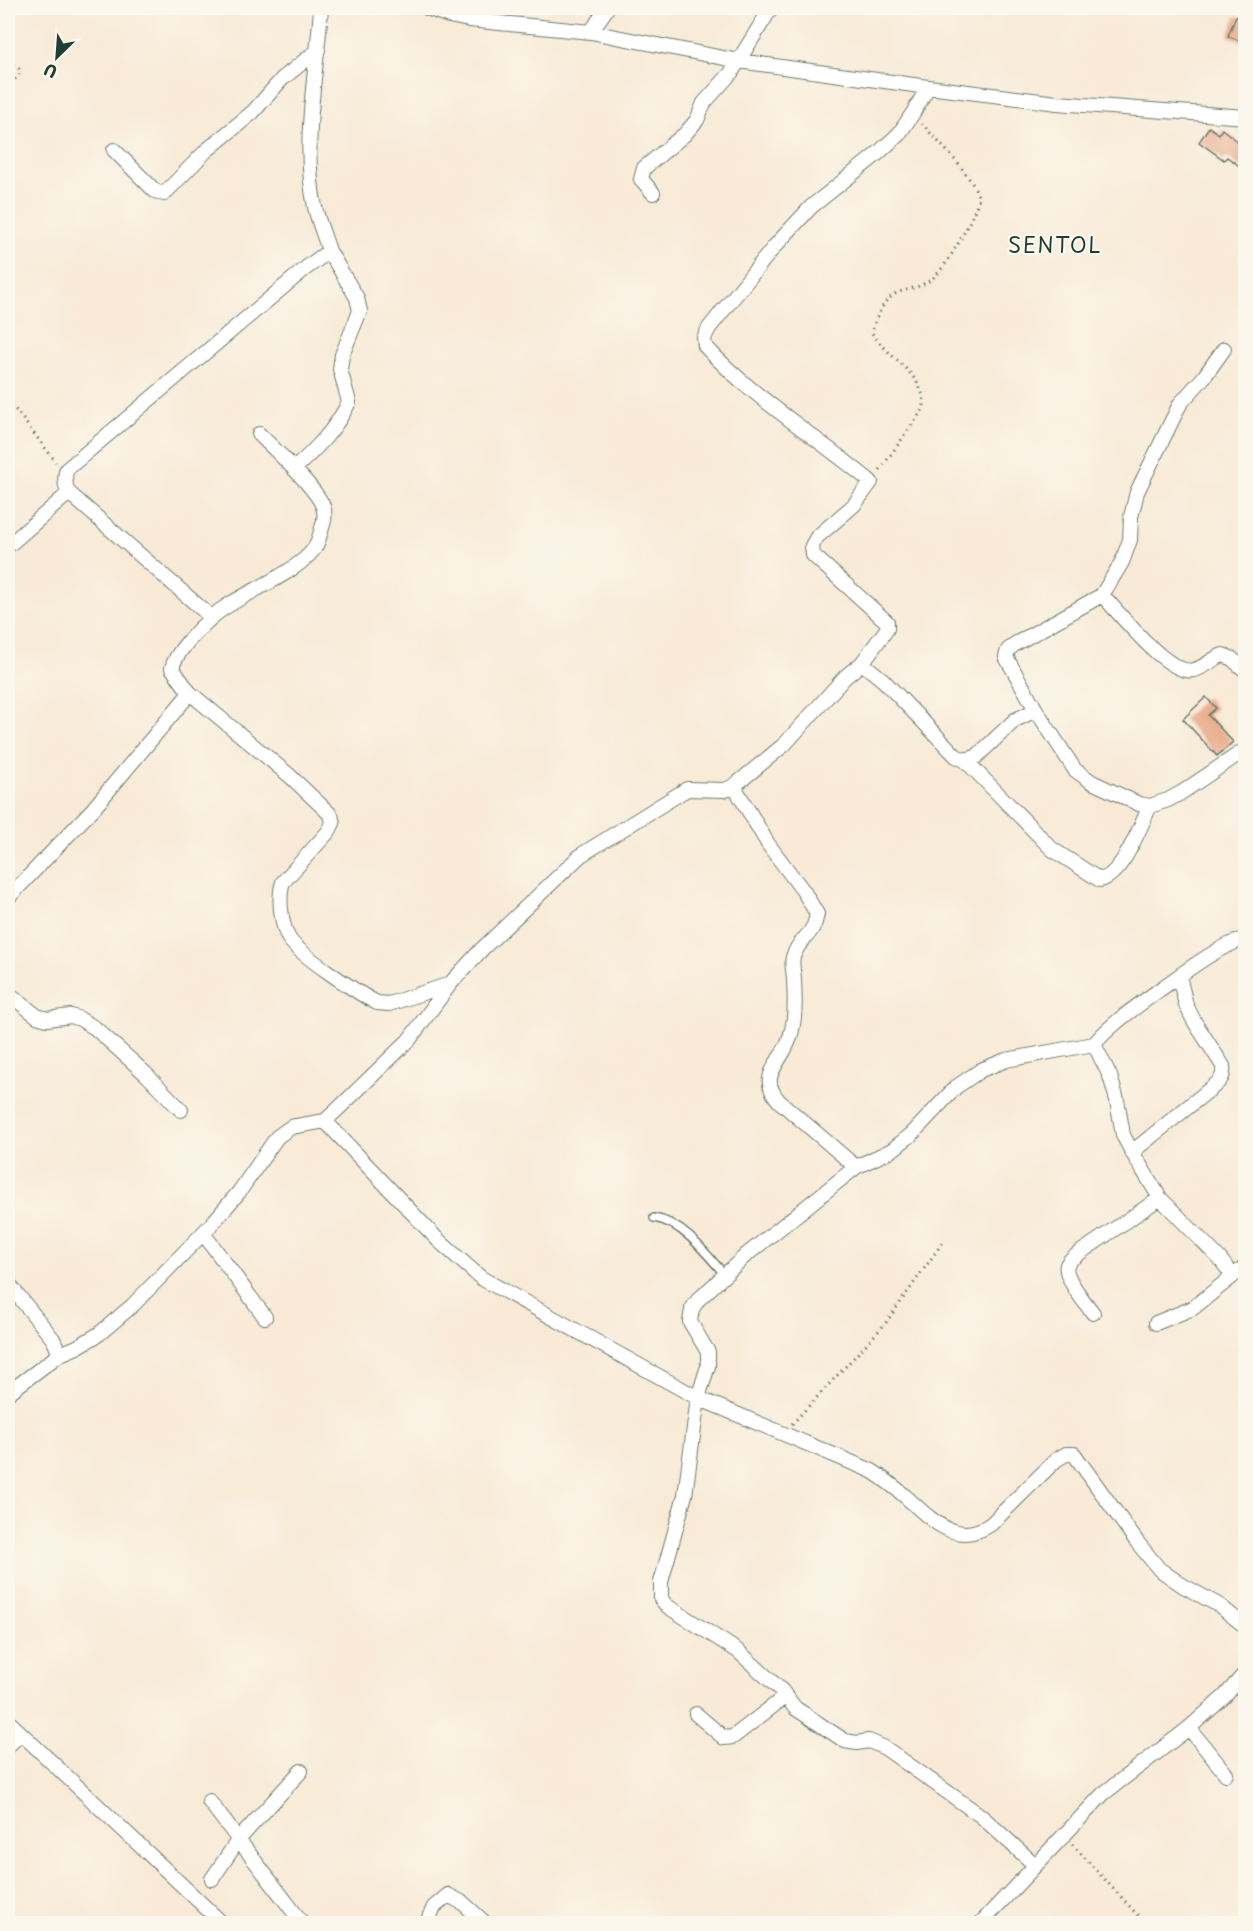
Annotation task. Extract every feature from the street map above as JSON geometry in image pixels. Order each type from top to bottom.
[{"type":"street","points":[[294,469],[341,420],[349,402],[340,369],[342,355],[360,310],[357,298],[329,251],[315,208],[310,172],[310,118],[321,8]]},
{"type":"street","points":[[427,8],[469,20],[591,32],[738,61],[928,87],[1079,105],[1245,117]]},
{"type":"street","points":[[591,32],[607,8]]},
{"type":"street","points":[[653,193],[641,180],[644,168],[685,134],[697,120],[704,103],[723,83],[771,8]]},
{"type":"street","points":[[114,150],[155,191],[164,194],[206,151],[253,112],[282,79],[318,50]]},
{"type":"street","points":[[8,1393],[60,1354],[99,1334],[133,1305],[203,1233],[238,1192],[277,1137],[291,1127],[325,1121],[409,1040],[450,984],[482,949],[581,855],[687,789],[725,790],[734,786],[785,744],[845,677],[862,663],[887,629],[887,622],[813,555],[812,546],[817,537],[854,505],[871,482],[785,419],[705,346],[704,338],[732,297],[811,207],[899,134],[928,87]]},
{"type":"street","points":[[211,617],[69,493],[65,472],[329,251]]},
{"type":"street","points":[[1224,349],[1204,377],[1180,404],[1137,492],[1131,517],[1130,540],[1122,562],[1102,595],[1015,644],[1008,650],[1006,657],[1036,710],[1075,770],[1092,782],[1139,804],[1150,806],[1168,800],[1245,749]]},
{"type":"street","points":[[259,434],[294,469],[321,502],[326,515],[314,549],[297,564],[211,617],[174,660],[172,669],[190,693],[290,776],[331,815],[333,823],[329,831],[283,882],[279,892],[288,938],[303,953],[378,1003],[389,1004],[450,984]]},
{"type":"street","points":[[8,546],[69,493]]},
{"type":"street","points":[[1102,595],[1165,661],[1183,670],[1194,670],[1213,658],[1223,655],[1231,658],[1245,671]]},
{"type":"street","points":[[862,663],[883,680],[956,756],[965,760],[1052,849],[1100,880],[1111,875],[1132,846],[1150,806]]},
{"type":"street","points":[[8,898],[93,809],[190,693]]},
{"type":"street","points":[[965,760],[976,757],[1015,720],[1036,710]]},
{"type":"street","points":[[734,786],[768,844],[804,892],[817,914],[813,928],[799,942],[792,960],[795,994],[793,1018],[789,1040],[772,1071],[769,1082],[771,1092],[856,1167]]},
{"type":"street","points":[[1034,1864],[981,1816],[885,1748],[868,1741],[856,1743],[845,1741],[795,1708],[786,1696],[738,1652],[667,1606],[661,1599],[661,1582],[685,1495],[698,1398],[708,1366],[708,1352],[690,1322],[692,1310],[698,1300],[723,1274],[856,1167],[892,1150],[912,1134],[956,1086],[981,1070],[1006,1060],[1094,1044],[1111,1025],[1179,976],[1229,943],[1245,938]]},
{"type":"street","points":[[1132,1152],[1214,1086],[1222,1079],[1224,1072],[1223,1066],[1186,1005],[1179,976]]},
{"type":"street","points":[[8,993],[37,1016],[47,1019],[71,1016],[80,1018],[95,1028],[146,1074],[181,1110]]},
{"type":"street","points":[[1094,1044],[1110,1076],[1123,1135],[1132,1152],[1160,1198],[1220,1259],[1233,1276]]},
{"type":"street","points":[[325,1121],[438,1240],[481,1278],[698,1398],[872,1471],[933,1522],[946,1529],[966,1534],[980,1532],[1056,1460],[1066,1454],[1074,1454],[1159,1569],[1220,1606],[1245,1627]]},
{"type":"street","points":[[1093,1313],[1070,1281],[1066,1266],[1076,1256],[1160,1198]]},
{"type":"street","points":[[203,1233],[265,1317]]},
{"type":"street","points":[[1156,1323],[1193,1308],[1245,1266]]},
{"type":"street","points":[[8,1283],[52,1339],[60,1354]]},
{"type":"street","points":[[980,1923],[1102,1794],[1189,1728],[1224,1697],[1245,1672]]},
{"type":"street","points":[[696,1714],[724,1738],[733,1737],[786,1696]]},
{"type":"street","points":[[8,1721],[223,1923]]},
{"type":"street","points":[[1189,1728],[1226,1774]]},
{"type":"street","points":[[8,1746],[20,1734]]},
{"type":"street","points":[[212,1879],[239,1839],[301,1771]]},
{"type":"street","points":[[209,1802],[303,1923]]},
{"type":"street","points":[[426,1923],[434,1907],[448,1895],[463,1903],[486,1923]]},
{"type":"lane","points":[[654,1218],[664,1220],[679,1229],[709,1256],[723,1274]]},
{"type":"path","points":[[8,62],[20,71],[8,88]]},
{"type":"path","points":[[871,482],[924,408],[925,398],[919,383],[872,333],[874,320],[896,293],[919,288],[934,278],[949,259],[979,198],[963,172],[913,113]]},
{"type":"path","points":[[8,400],[65,472]]},
{"type":"path","points":[[783,1434],[885,1324],[943,1242]]},
{"type":"path","points":[[1063,1834],[1146,1923]]},
{"type":"building","points":[[1236,16],[1245,20],[1245,43],[1228,36]]},
{"type":"building","points":[[1209,127],[1219,134],[1222,129],[1245,147],[1245,170],[1227,157],[1224,160],[1199,142]]},
{"type":"building","points":[[1206,697],[1216,708],[1208,715],[1233,742],[1217,756],[1183,719]]},
{"type":"district","name":"SENTOL","points":[[1055,246]]}]
